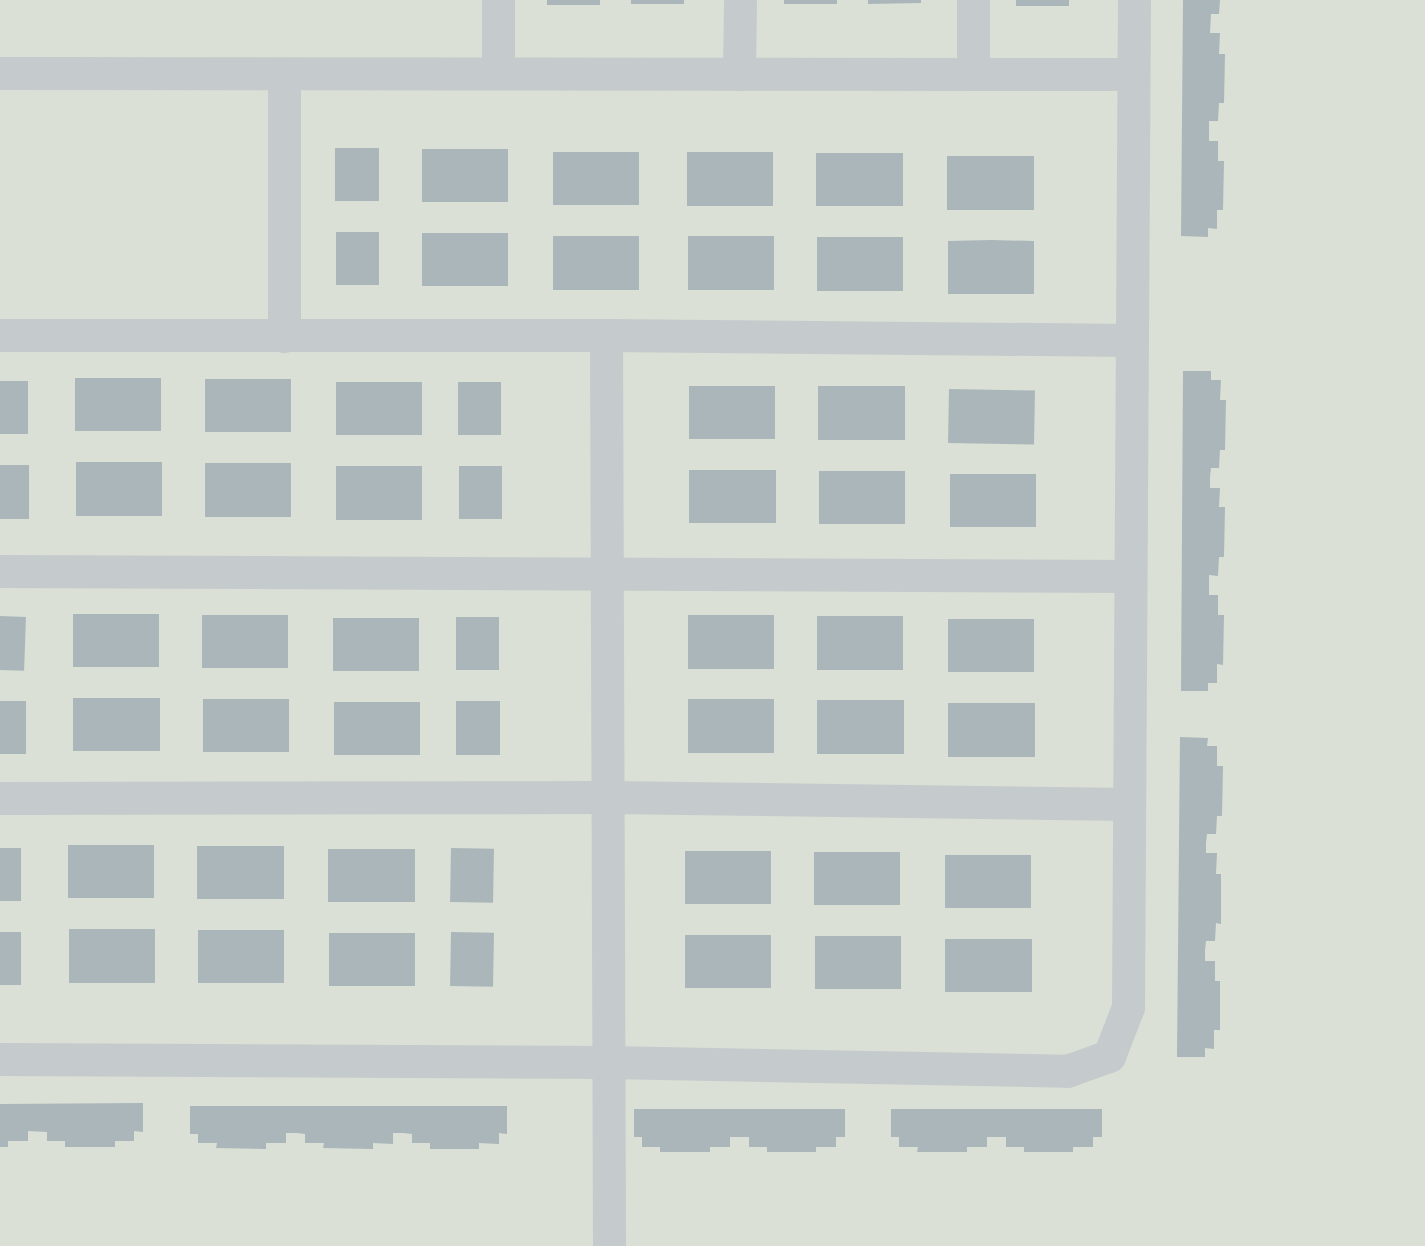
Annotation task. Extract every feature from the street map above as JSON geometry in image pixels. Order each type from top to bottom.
[{"type":"lane","points":[[498,0],[498,74]]},
{"type":"lane","points":[[739,74],[740,0]]},
{"type":"lane","points":[[973,0],[973,74]]},
{"type":"lane","points":[[0,1059],[608,1062],[1067,1071],[1109,1056],[1128,1007],[1134,0]]},
{"type":"lane","points":[[0,73],[1133,74]]},
{"type":"lane","points":[[284,75],[284,336]]},
{"type":"lane","points":[[0,335],[606,335],[1132,340]]},
{"type":"lane","points":[[606,335],[609,1246]]},
{"type":"lane","points":[[0,571],[1130,576]]},
{"type":"lane","points":[[0,798],[608,797],[1129,804]]},
{"type":"shaded area","points":[[0,0],[1425,0],[1425,1246],[0,1246]]},
{"type":"building","points":[[547,0],[600,0],[600,5],[547,5]]},
{"type":"building","points":[[631,0],[684,0],[684,4],[631,4]]},
{"type":"building","points":[[784,0],[837,0],[837,4],[784,4]]},
{"type":"building","points":[[868,0],[921,0],[921,3],[868,4]]},
{"type":"building","points":[[1016,0],[1069,0],[1069,6],[1016,6]]},
{"type":"building","points":[[1183,0],[1220,0],[1219,14],[1211,14],[1210,33],[1220,33],[1219,54],[1225,54],[1224,103],[1219,103],[1218,121],[1209,121],[1209,141],[1218,141],[1218,161],[1224,161],[1223,210],[1217,210],[1217,229],[1208,228],[1208,237],[1181,236]]},
{"type":"building","points":[[335,148],[379,148],[379,201],[335,201]]},
{"type":"building","points":[[422,149],[508,149],[508,202],[422,202]]},
{"type":"building","points":[[553,152],[639,152],[639,205],[553,205]]},
{"type":"building","points":[[687,152],[773,152],[773,206],[687,206]]},
{"type":"building","points":[[816,153],[903,153],[903,206],[816,206]]},
{"type":"building","points":[[947,156],[1034,156],[1034,210],[947,210]]},
{"type":"building","points":[[336,232],[379,232],[379,285],[336,285]]},
{"type":"building","points":[[422,233],[508,233],[508,286],[422,286]]},
{"type":"building","points":[[553,236],[639,236],[639,290],[553,290]]},
{"type":"building","points":[[688,236],[774,236],[774,290],[688,290]]},
{"type":"building","points":[[817,237],[903,237],[903,291],[817,291]]},
{"type":"building","points":[[948,241],[1034,241],[1034,294],[948,294]]},
{"type":"building","points":[[1183,371],[1211,371],[1211,380],[1221,380],[1220,400],[1226,400],[1225,450],[1220,450],[1219,468],[1211,468],[1210,477],[1210,488],[1220,488],[1219,507],[1225,507],[1224,557],[1219,557],[1218,576],[1209,575],[1209,595],[1218,595],[1218,615],[1224,615],[1223,665],[1217,664],[1217,683],[1208,683],[1208,691],[1181,691]]},
{"type":"building","points":[[75,378],[161,378],[161,431],[75,431]]},
{"type":"building","points":[[205,379],[291,379],[291,432],[205,432]]},
{"type":"building","points":[[0,381],[28,381],[28,434],[0,434]]},
{"type":"building","points":[[336,382],[422,382],[422,435],[336,435]]},
{"type":"building","points":[[458,382],[501,382],[501,435],[458,435]]},
{"type":"building","points":[[689,386],[775,386],[775,439],[689,439]]},
{"type":"building","points":[[818,386],[905,386],[905,440],[818,440]]},
{"type":"building","points":[[949,389],[1035,391],[1034,444],[948,443]]},
{"type":"building","points":[[76,462],[162,462],[162,516],[76,516]]},
{"type":"building","points":[[205,463],[291,463],[291,517],[205,517]]},
{"type":"building","points":[[0,465],[29,465],[29,519],[0,519]]},
{"type":"building","points":[[336,466],[422,466],[422,520],[336,520]]},
{"type":"building","points":[[459,466],[502,466],[502,519],[459,519]]},
{"type":"building","points":[[689,470],[776,470],[776,523],[689,523]]},
{"type":"building","points":[[819,471],[905,471],[905,524],[819,524]]},
{"type":"building","points":[[950,474],[1036,474],[1036,527],[950,527]]},
{"type":"building","points":[[73,614],[159,614],[159,667],[73,667]]},
{"type":"building","points":[[202,615],[288,615],[288,668],[202,668]]},
{"type":"building","points":[[688,615],[774,615],[774,669],[688,669]]},
{"type":"building","points":[[0,616],[26,617],[24,671],[0,670]]},
{"type":"building","points":[[817,616],[903,616],[903,670],[817,670]]},
{"type":"building","points":[[456,617],[499,617],[499,670],[456,670]]},
{"type":"building","points":[[333,618],[419,618],[419,671],[333,671]]},
{"type":"building","points":[[948,619],[1034,619],[1034,672],[948,672]]},
{"type":"building","points":[[73,698],[160,698],[160,751],[73,751]]},
{"type":"building","points":[[203,699],[289,699],[289,752],[203,752]]},
{"type":"building","points":[[688,699],[774,699],[774,753],[688,753]]},
{"type":"building","points":[[817,700],[904,700],[904,754],[817,754]]},
{"type":"building","points":[[0,701],[26,701],[26,754],[0,754]]},
{"type":"building","points":[[456,701],[500,701],[500,755],[456,755]]},
{"type":"building","points":[[334,702],[420,702],[420,755],[334,755]]},
{"type":"building","points":[[948,703],[1035,703],[1035,757],[948,757]]},
{"type":"building","points":[[1180,737],[1208,738],[1207,746],[1217,746],[1217,766],[1223,766],[1222,816],[1217,816],[1216,834],[1207,834],[1206,843],[1206,853],[1217,853],[1216,874],[1221,874],[1221,924],[1216,923],[1215,941],[1206,941],[1205,950],[1205,961],[1215,961],[1215,981],[1220,981],[1220,1030],[1214,1030],[1214,1049],[1205,1048],[1205,1057],[1177,1057]]},
{"type":"building","points":[[68,845],[154,845],[154,898],[68,898]]},
{"type":"building","points":[[197,846],[284,846],[284,899],[197,899]]},
{"type":"building","points":[[0,848],[21,848],[21,901],[0,901]]},
{"type":"building","points":[[451,848],[494,849],[493,903],[450,902]]},
{"type":"building","points":[[328,849],[415,849],[415,902],[328,902]]},
{"type":"building","points":[[685,851],[771,851],[771,904],[685,904]]},
{"type":"building","points":[[814,852],[900,852],[900,905],[814,905]]},
{"type":"building","points":[[945,855],[1031,855],[1031,908],[945,908]]},
{"type":"building","points":[[69,929],[155,929],[155,983],[69,983]]},
{"type":"building","points":[[198,930],[284,930],[284,983],[198,983]]},
{"type":"building","points":[[0,932],[21,932],[21,985],[0,985]]},
{"type":"building","points":[[451,932],[494,933],[493,987],[450,986]]},
{"type":"building","points":[[329,933],[415,933],[415,986],[329,986]]},
{"type":"building","points":[[685,935],[771,935],[771,988],[685,988]]},
{"type":"building","points":[[815,936],[901,936],[901,989],[815,989]]},
{"type":"building","points":[[945,939],[1032,939],[1032,992],[945,992]]},
{"type":"building","points":[[143,1103],[143,1132],[134,1131],[134,1141],[115,1141],[115,1147],[65,1147],[65,1141],[47,1141],[47,1132],[28,1131],[28,1141],[8,1141],[8,1147],[0,1147],[0,1104]]},
{"type":"building","points":[[190,1106],[507,1106],[507,1134],[499,1133],[499,1144],[479,1143],[479,1149],[430,1149],[430,1143],[412,1143],[412,1134],[403,1133],[393,1133],[393,1144],[373,1143],[373,1149],[323,1148],[324,1143],[305,1143],[305,1134],[297,1133],[286,1133],[286,1143],[266,1143],[266,1149],[216,1148],[217,1143],[198,1143],[198,1134],[190,1134]]},
{"type":"building","points":[[634,1109],[845,1109],[845,1137],[836,1137],[836,1147],[816,1147],[816,1152],[767,1152],[767,1147],[749,1147],[749,1137],[730,1137],[730,1147],[710,1147],[710,1152],[660,1152],[660,1147],[642,1147],[642,1137],[634,1137]]},
{"type":"building","points":[[891,1109],[1102,1109],[1102,1137],[1093,1137],[1093,1147],[1073,1147],[1073,1152],[1024,1152],[1024,1147],[1006,1147],[1006,1137],[987,1137],[987,1147],[967,1147],[967,1152],[917,1152],[918,1147],[899,1147],[899,1137],[891,1137]]}]
